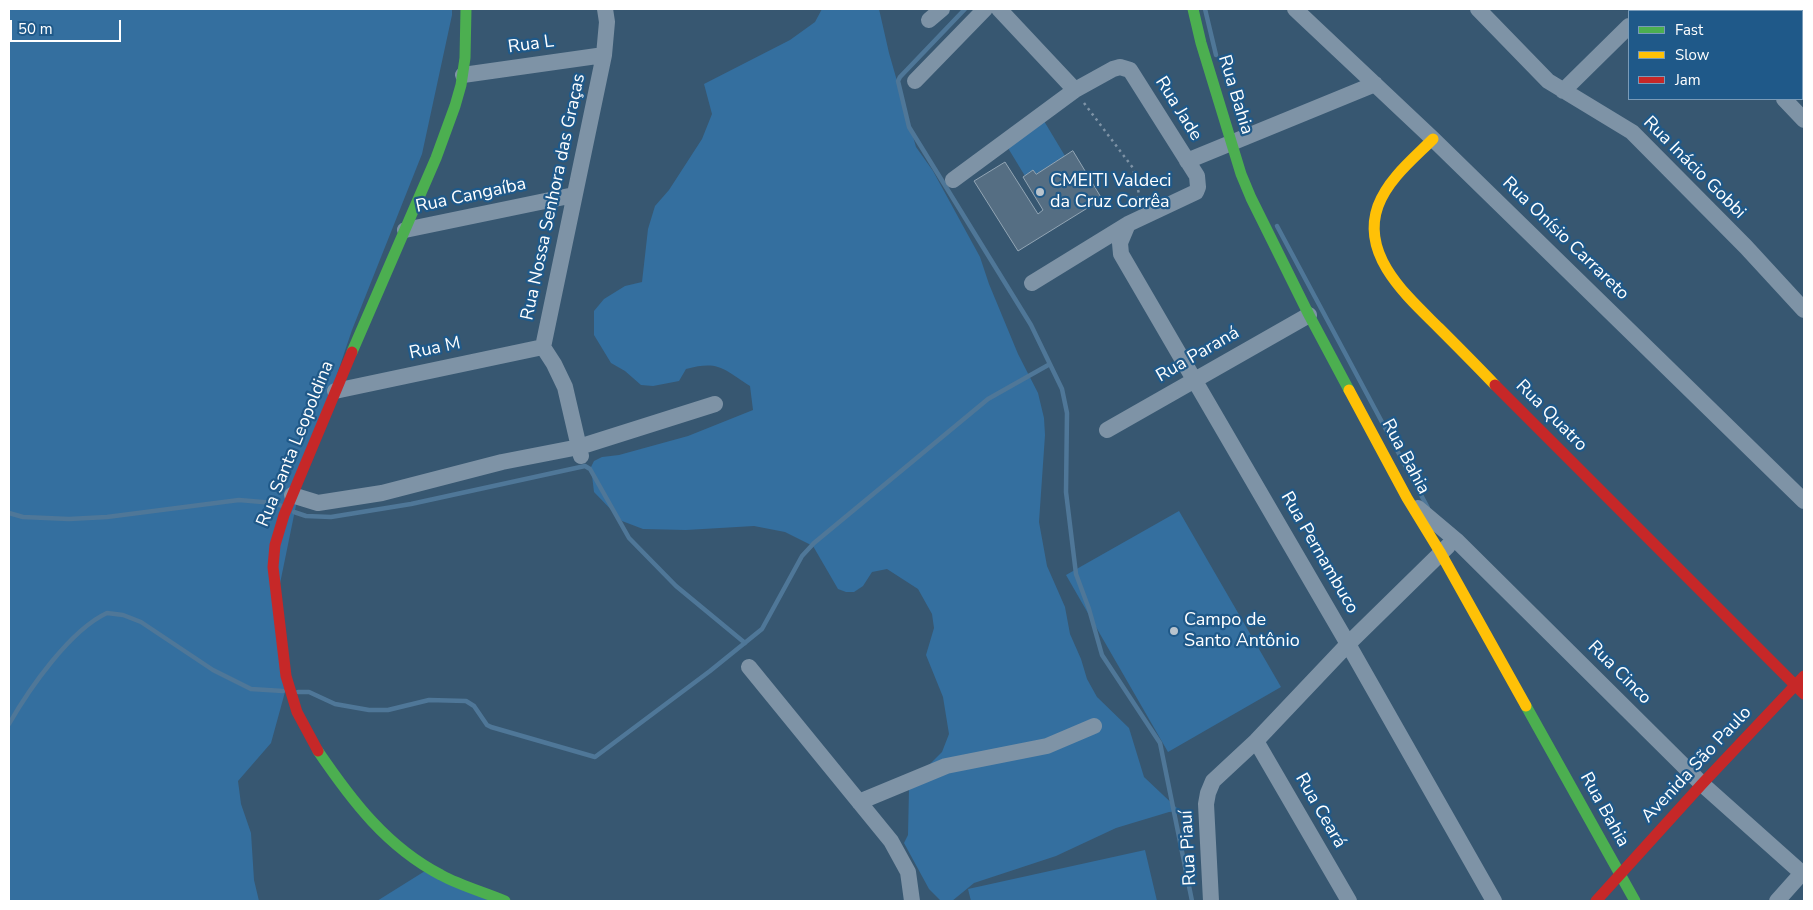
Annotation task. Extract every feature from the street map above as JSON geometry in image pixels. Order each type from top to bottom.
[{"type":"street","name":"Rua Santa Leopoldina","points":[[466,9],[467,26],[463,74],[447,127],[405,230],[335,391],[279,529],[274,567],[275,590],[286,676],[297,712],[314,745],[363,813],[382,833],[406,852],[441,875],[505,901]]},
{"type":"street","name":"Rua Nossa Senhora das Graças","points":[[543,347],[604,55],[608,22],[605,9]]},
{"type":"street","points":[[929,20],[942,9]]},
{"type":"street","points":[[915,81],[985,9]]},
{"type":"street","points":[[999,9],[1075,90]]},
{"type":"street","name":"Rua Bahia","points":[[1193,9],[1201,43],[1231,143],[1251,198],[1309,315],[1407,498],[1440,552],[1635,901]]},
{"type":"street","name":"Rua Onísio Carrareto","points":[[1295,9],[1433,139],[1804,501]]},
{"type":"street","name":"Rua Inácio Gobbi","points":[[1478,9],[1548,81],[1632,132],[1746,247],[1804,310]]},
{"type":"street","points":[[1564,91],[1628,27]]},
{"type":"street","name":"Rua L","points":[[463,74],[604,55]]},
{"type":"street","name":"Rua Jade","points":[[953,180],[1075,90],[1113,69],[1125,67],[1130,70],[1187,161],[1198,182],[1196,192],[1128,224],[1032,283]]},
{"type":"street","points":[[1187,161],[1375,84]]},
{"type":"street","points":[[1785,100],[1804,120]]},
{"type":"street","name":"Rua Quatro","points":[[1433,139],[1388,186],[1376,208],[1374,234],[1382,259],[1398,287],[1804,694]]},
{"type":"street","name":"Rua Cangaíba","points":[[405,230],[574,195]]},
{"type":"street","name":"Rua Pernambuco","points":[[1128,224],[1120,243],[1121,254],[1348,644],[1494,901]]},
{"type":"street","name":"Rua Paraná","points":[[1107,430],[1309,315]]},
{"type":"street","points":[[543,347],[565,387],[580,452]]},
{"type":"street","name":"Rua M","points":[[335,391],[543,347]]},
{"type":"street","points":[[292,495],[318,503],[382,493],[502,462],[580,452],[715,404]]},
{"type":"street","name":"Rua Cinco","points":[[1407,498],[1456,540],[1702,784],[1803,874]]},
{"type":"street","points":[[1256,741],[1348,644],[1440,552],[1456,540]]},
{"type":"street","points":[[749,667],[891,841],[908,872],[912,901]]},
{"type":"street","name":"Avenida São Paulo","points":[[1596,901],[1702,784],[1804,676]]},
{"type":"street","points":[[859,802],[946,766],[1047,746],[1094,726]]},
{"type":"street","name":"Rua Piauí","points":[[1211,901],[1206,804],[1208,792],[1213,781],[1256,741]]},
{"type":"street","name":"Rua Ceará","points":[[1256,741],[1349,901]]},
{"type":"street","points":[[1777,901],[1803,874]]},
{"type":"path","points":[[1075,90],[1132,168],[1139,194],[1128,224]]},
{"type":"shaded area","points":[[9,9],[452,9],[422,154],[352,330],[301,481],[275,608],[285,692],[271,743],[238,781],[241,804],[251,833],[254,880],[259,901],[9,901]]},
{"type":"shaded area","points":[[822,9],[879,9],[889,53],[916,147],[933,171],[980,257],[1018,354],[1038,393],[1044,418],[1045,435],[1039,522],[1047,566],[1065,607],[1070,634],[1087,679],[1097,697],[1129,728],[1144,777],[1180,811],[1169,812],[1116,828],[1056,856],[974,883],[952,901],[941,901],[929,889],[904,843],[908,835],[909,789],[918,776],[942,752],[949,734],[943,697],[926,655],[934,628],[932,614],[918,589],[887,569],[872,572],[863,586],[854,592],[846,592],[838,589],[813,546],[785,532],[754,526],[686,530],[643,529],[622,521],[594,492],[591,467],[594,461],[602,457],[619,455],[688,436],[753,410],[750,386],[727,371],[714,366],[706,365],[686,369],[679,381],[653,386],[641,385],[625,371],[611,363],[594,335],[594,311],[604,299],[625,286],[642,282],[648,229],[655,206],[669,190],[702,139],[712,114],[704,84],[790,40],[815,22]]},
{"type":"shaded area","points":[[1044,121],[1065,156],[1036,174],[1033,170],[1025,176],[1008,148]]},
{"type":"shaded area","name":"Campo de Santo Antônio","points":[[1179,511],[1281,687],[1168,752],[1066,575]]},
{"type":"shaded area","points":[[1145,850],[1157,901],[971,901],[968,889]]},
{"type":"shaded area","points":[[425,871],[492,901],[377,901]]},
{"type":"building","points":[[1073,151],[1102,199],[1018,251],[974,181],[1005,162],[1038,214],[1043,210],[1023,177],[1033,170],[1036,174]]},
{"type":"waterway","points":[[965,9],[898,81],[909,127],[1031,325],[1062,389],[1067,413],[1066,492],[1076,574],[1089,609],[1102,655],[1160,743],[1192,901]]},
{"type":"waterway","points":[[1205,9],[1216,55]]},
{"type":"waterway","points":[[1277,226],[1428,508]]},
{"type":"waterway","points":[[298,692],[309,692],[335,704],[369,710],[388,710],[429,700],[466,701],[474,706],[487,725],[491,727],[595,757],[710,671],[762,629],[802,556],[814,543],[988,399],[1050,364]]},
{"type":"waterway","points":[[294,512],[306,516],[331,517],[411,504],[585,466],[590,469],[629,538],[676,586],[745,643]]},
{"type":"waterway","points":[[9,513],[23,517],[69,519],[107,517],[239,500],[274,503],[282,506]]},
{"type":"waterway","points":[[9,724],[39,678],[65,646],[93,621],[107,613],[123,615],[141,622],[213,670],[251,689],[283,691]]},
{"type":"traffic: fast","points":[[352,352],[436,158],[455,106],[461,85],[465,58],[466,9]]},
{"type":"traffic: fast","points":[[1193,9],[1201,43],[1241,174],[1309,315],[1349,390]]},
{"type":"traffic: fast","points":[[1526,706],[1635,901]]},
{"type":"traffic: fast","points":[[318,751],[358,805],[387,837],[404,851],[422,864],[449,879],[505,901]]},
{"type":"traffic: slow","points":[[1433,139],[1402,170],[1382,196],[1374,224],[1376,242],[1381,258],[1401,289],[1495,385]]},
{"type":"traffic: slow","points":[[1349,390],[1407,498],[1440,552],[1526,706]]},
{"type":"traffic: jam","points":[[318,751],[297,712],[286,676],[273,567],[275,545],[284,515],[352,352]]},
{"type":"traffic: jam","points":[[1495,385],[1804,694]]},
{"type":"traffic: jam","points":[[1596,901],[1702,784],[1804,676]]},
{"type":"place","name":"CMEITI Valdeci da Cruz Corrêa","points":[[1040,192]]},
{"type":"place","name":"Campo de Santo Antônio","points":[[1174,631]]}]
